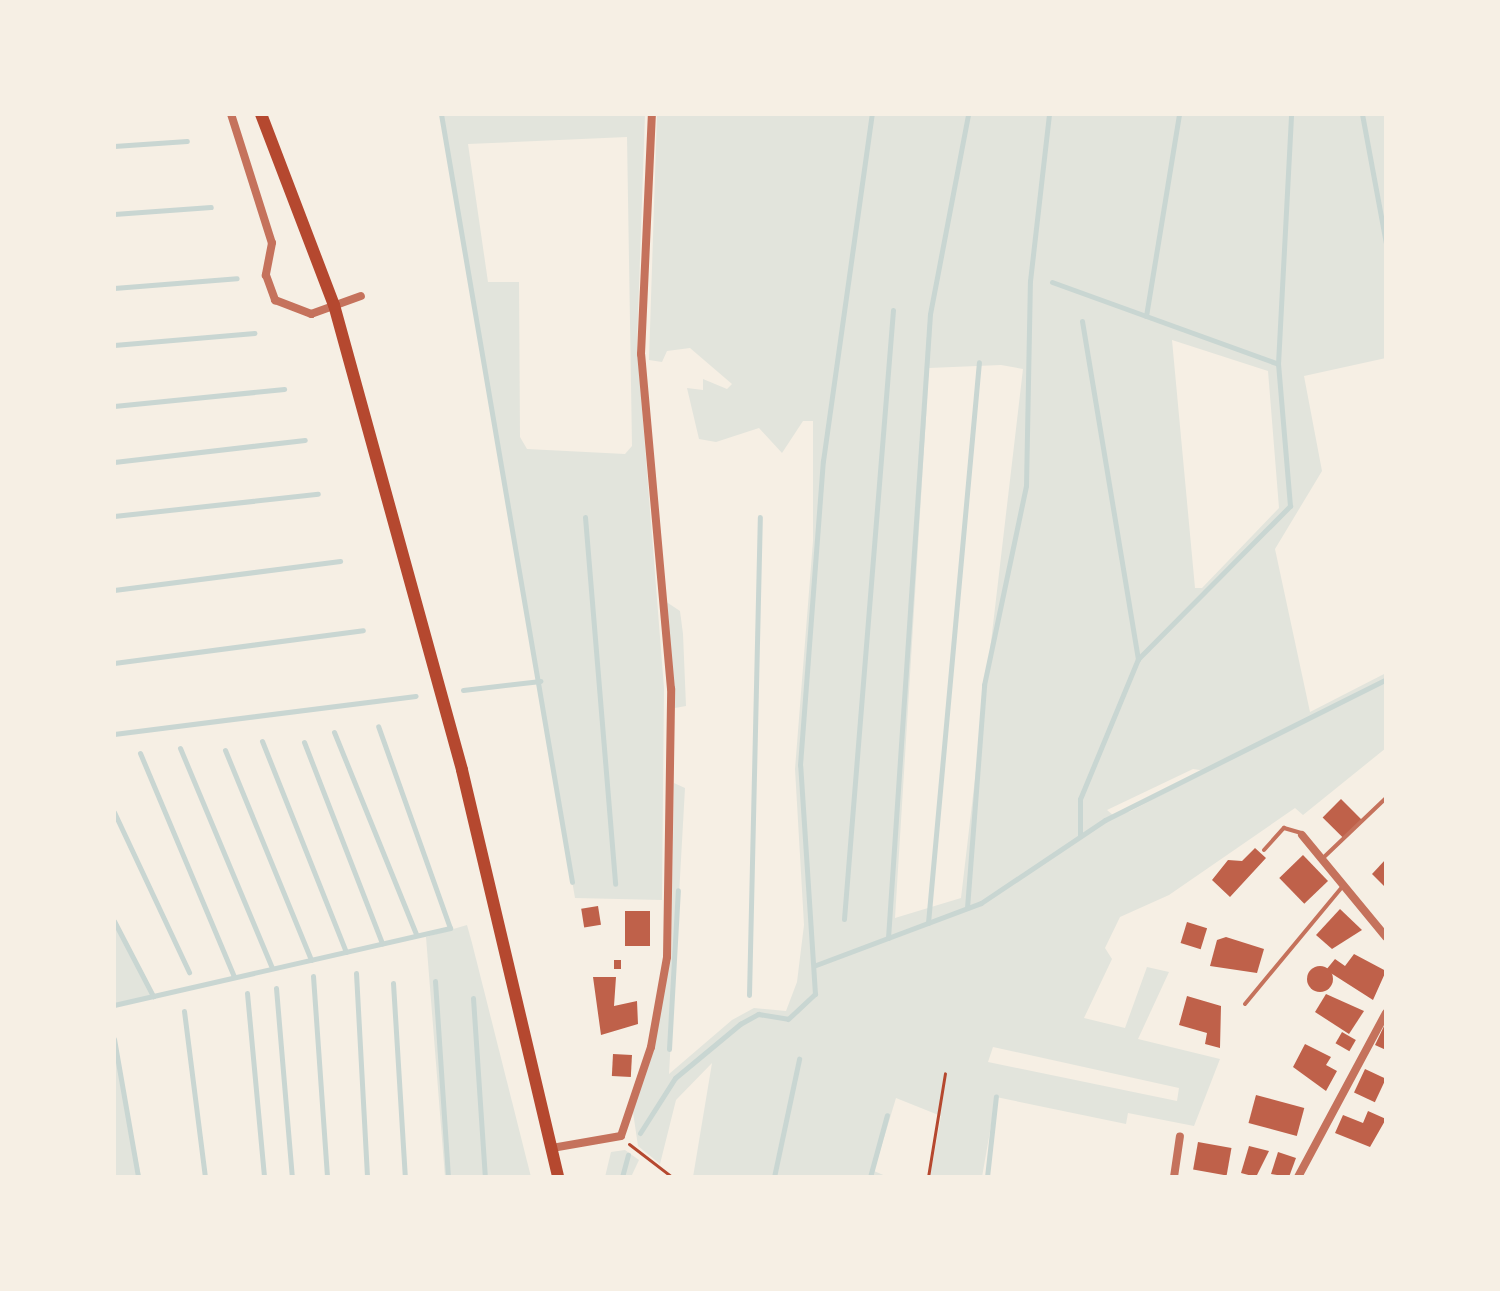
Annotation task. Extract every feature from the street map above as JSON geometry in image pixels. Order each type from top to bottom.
[{"type":"main road","points":[[261,114],[334,305],[462,770],[558,1177]]},
{"type":"street","points":[[231,114],[272,243],[266,275],[275,300],[311,314],[361,296]]},
{"type":"street","points":[[552,1148],[621,1136],[651,1047],[667,957],[671,689],[641,354],[652,114]]},
{"type":"street","points":[[1302,835],[1384,930]]},
{"type":"street","points":[[1298,1177],[1386,1013]]},
{"type":"street","points":[[1174,1177],[1180,1136]]},
{"type":"lane","points":[[1323,858],[1386,798]]},
{"type":"lane","points":[[1264,850],[1284,828],[1302,835]]},
{"type":"lane","points":[[1245,1004],[1345,884]]},
{"type":"path","points":[[928,1177],[945,1073]]},
{"type":"path","points":[[621,1136],[672,1177]]},
{"type":"shaded area","points":[[440,114],[645,114],[637,345],[664,688],[662,900],[575,898]],"holes":[[[627,137],[632,446],[625,454],[527,449],[520,437],[519,282],[488,282],[468,144]]]},
{"type":"shaded area","points":[[657,114],[1386,114],[1386,358],[1304,376],[1322,471],[1275,549],[1310,712],[1386,673],[1386,748],[1303,815],[1295,808],[1169,895],[1120,917],[1105,948],[1112,959],[1084,1018],[1125,1028],[1147,967],[1169,972],[1138,1039],[1220,1059],[1194,1126],[1128,1113],[1126,1124],[996,1097],[982,1177],[930,1177],[941,1116],[896,1098],[874,1171],[888,1177],[693,1177],[712,1063],[676,1100],[660,1164],[638,1146],[633,1112],[671,957],[674,783],[685,788],[669,1074],[732,1020],[754,1008],[786,1011],[797,982],[804,925],[795,769],[813,541],[813,421],[803,421],[782,453],[759,428],[716,442],[699,439],[687,388],[703,390],[703,379],[727,389],[732,384],[690,348],[667,351],[662,362],[649,360]],"holes":[[[1172,340],[1268,371],[1279,508],[1202,588],[1195,588]],[[1001,365],[1023,369],[961,898],[895,918],[929,368]],[[1193,769],[1207,771],[1131,811],[1114,816],[1107,810]],[[993,1047],[1179,1088],[1177,1101],[988,1062]]]},
{"type":"shaded area","points":[[665,601],[680,611],[683,634],[686,706],[675,708]]},
{"type":"shaded area","points":[[114,917],[155,995],[114,1006]]},
{"type":"shaded area","points":[[467,925],[531,1177],[445,1177],[426,937]]},
{"type":"shaded area","points":[[114,1033],[119,1063],[141,1177],[114,1177]]},
{"type":"shaded area","points":[[625,1150],[639,1160],[631,1177],[605,1177],[611,1152]]},
{"type":"building","points":[[1341,799],[1362,820],[1344,839],[1323,817]]},
{"type":"building","points":[[1255,848],[1266,858],[1230,897],[1212,880],[1228,860],[1242,861]]},
{"type":"building","points":[[1303,855],[1328,881],[1304,904],[1279,878]]},
{"type":"building","points":[[1386,859],[1386,888],[1372,874]]},
{"type":"building","points":[[598,906],[601,925],[584,927],[581,909]]},
{"type":"building","points":[[1340,909],[1362,930],[1332,949],[1316,935]]},
{"type":"building","points":[[625,911],[650,911],[650,946],[625,946]]},
{"type":"building","points":[[1187,922],[1207,928],[1201,949],[1181,943]]},
{"type":"building","points":[[1226,937],[1264,949],[1257,973],[1210,966],[1217,940]]},
{"type":"building","points":[[1354,954],[1386,971],[1373,1000],[1326,970],[1335,959],[1345,966]]},
{"type":"building","points":[[614,960],[621,960],[621,969],[614,969]]},
{"type":"building","points":[[1320,966],[1329,970],[1333,979],[1329,988],[1320,992],[1311,988],[1307,979],[1311,970]]},
{"type":"building","points":[[593,977],[616,977],[614,1006],[637,1001],[638,1024],[601,1035]]},
{"type":"building","points":[[1326,994],[1364,1011],[1349,1034],[1315,1012]]},
{"type":"building","points":[[1187,996],[1221,1006],[1220,1048],[1205,1044],[1207,1033],[1179,1025]]},
{"type":"building","points":[[1386,1022],[1386,1050],[1375,1045]]},
{"type":"building","points":[[1342,1032],[1356,1040],[1349,1051],[1336,1043]]},
{"type":"building","points":[[1305,1044],[1331,1057],[1326,1065],[1337,1071],[1326,1091],[1293,1067]]},
{"type":"building","points":[[613,1054],[632,1055],[631,1077],[612,1076]]},
{"type":"building","points":[[1365,1069],[1386,1079],[1375,1102],[1354,1093]]},
{"type":"building","points":[[1256,1095],[1304,1108],[1297,1136],[1248,1123]]},
{"type":"building","points":[[1368,1111],[1386,1119],[1370,1147],[1335,1133],[1343,1115],[1363,1123]]},
{"type":"building","points":[[1198,1142],[1231,1148],[1227,1175],[1193,1170]]},
{"type":"building","points":[[1249,1146],[1269,1151],[1256,1177],[1241,1173]]},
{"type":"building","points":[[1278,1152],[1296,1158],[1289,1177],[1271,1174]]},
{"type":"waterway","points":[[441,114],[572,882]]},
{"type":"waterway","points":[[640,1133],[675,1078],[740,1024],[758,1014],[788,1019],[815,994],[800,765],[823,461],[872,114]]},
{"type":"waterway","points":[[888,938],[930,314],[968,114]]},
{"type":"waterway","points":[[967,908],[984,685],[1026,486],[1030,281],[1049,114]]},
{"type":"waterway","points":[[1146,316],[1179,114]]},
{"type":"waterway","points":[[1080,836],[1080,799],[1138,659],[1290,506],[1278,364],[1291,114]]},
{"type":"waterway","points":[[1362,114],[1386,243]]},
{"type":"waterway","points":[[114,146],[187,141]]},
{"type":"waterway","points":[[114,214],[211,207]]},
{"type":"waterway","points":[[114,288],[237,278]]},
{"type":"waterway","points":[[1052,282],[1278,364]]},
{"type":"waterway","points":[[844,919],[893,310]]},
{"type":"waterway","points":[[1082,321],[1138,659]]},
{"type":"waterway","points":[[114,345],[254,333]]},
{"type":"waterway","points":[[928,923],[979,362]]},
{"type":"waterway","points":[[114,406],[284,389]]},
{"type":"waterway","points":[[114,462],[305,440]]},
{"type":"waterway","points":[[114,516],[318,494]]},
{"type":"waterway","points":[[585,517],[615,884]]},
{"type":"waterway","points":[[749,995],[760,517]]},
{"type":"waterway","points":[[114,590],[340,561]]},
{"type":"waterway","points":[[114,663],[363,630]]},
{"type":"waterway","points":[[816,965],[981,903],[1105,820],[1386,679]]},
{"type":"waterway","points":[[463,690],[540,681]]},
{"type":"waterway","points":[[114,734],[416,696]]},
{"type":"waterway","points":[[114,1005],[450,928],[378,726]]},
{"type":"waterway","points":[[334,732],[416,934]]},
{"type":"waterway","points":[[262,741],[346,952]]},
{"type":"waterway","points":[[304,742],[382,943]]},
{"type":"waterway","points":[[180,748],[272,968]]},
{"type":"waterway","points":[[225,750],[311,960]]},
{"type":"waterway","points":[[140,753],[234,977]]},
{"type":"waterway","points":[[114,812],[189,972]]},
{"type":"waterway","points":[[669,1049],[678,890]]},
{"type":"waterway","points":[[114,921],[153,996]]},
{"type":"waterway","points":[[356,973],[367,1177]]},
{"type":"waterway","points":[[313,976],[327,1177]]},
{"type":"waterway","points":[[435,981],[448,1177]]},
{"type":"waterway","points":[[393,983],[405,1177]]},
{"type":"waterway","points":[[276,988],[292,1177]]},
{"type":"waterway","points":[[247,993],[264,1177]]},
{"type":"waterway","points":[[473,998],[485,1177]]},
{"type":"waterway","points":[[184,1011],[205,1177]]},
{"type":"waterway","points":[[114,1039],[138,1177]]},
{"type":"waterway","points":[[774,1177],[799,1059]]},
{"type":"waterway","points":[[987,1177],[996,1096]]},
{"type":"waterway","points":[[870,1177],[887,1115]]},
{"type":"waterway","points":[[622,1177],[628,1155]]}]
